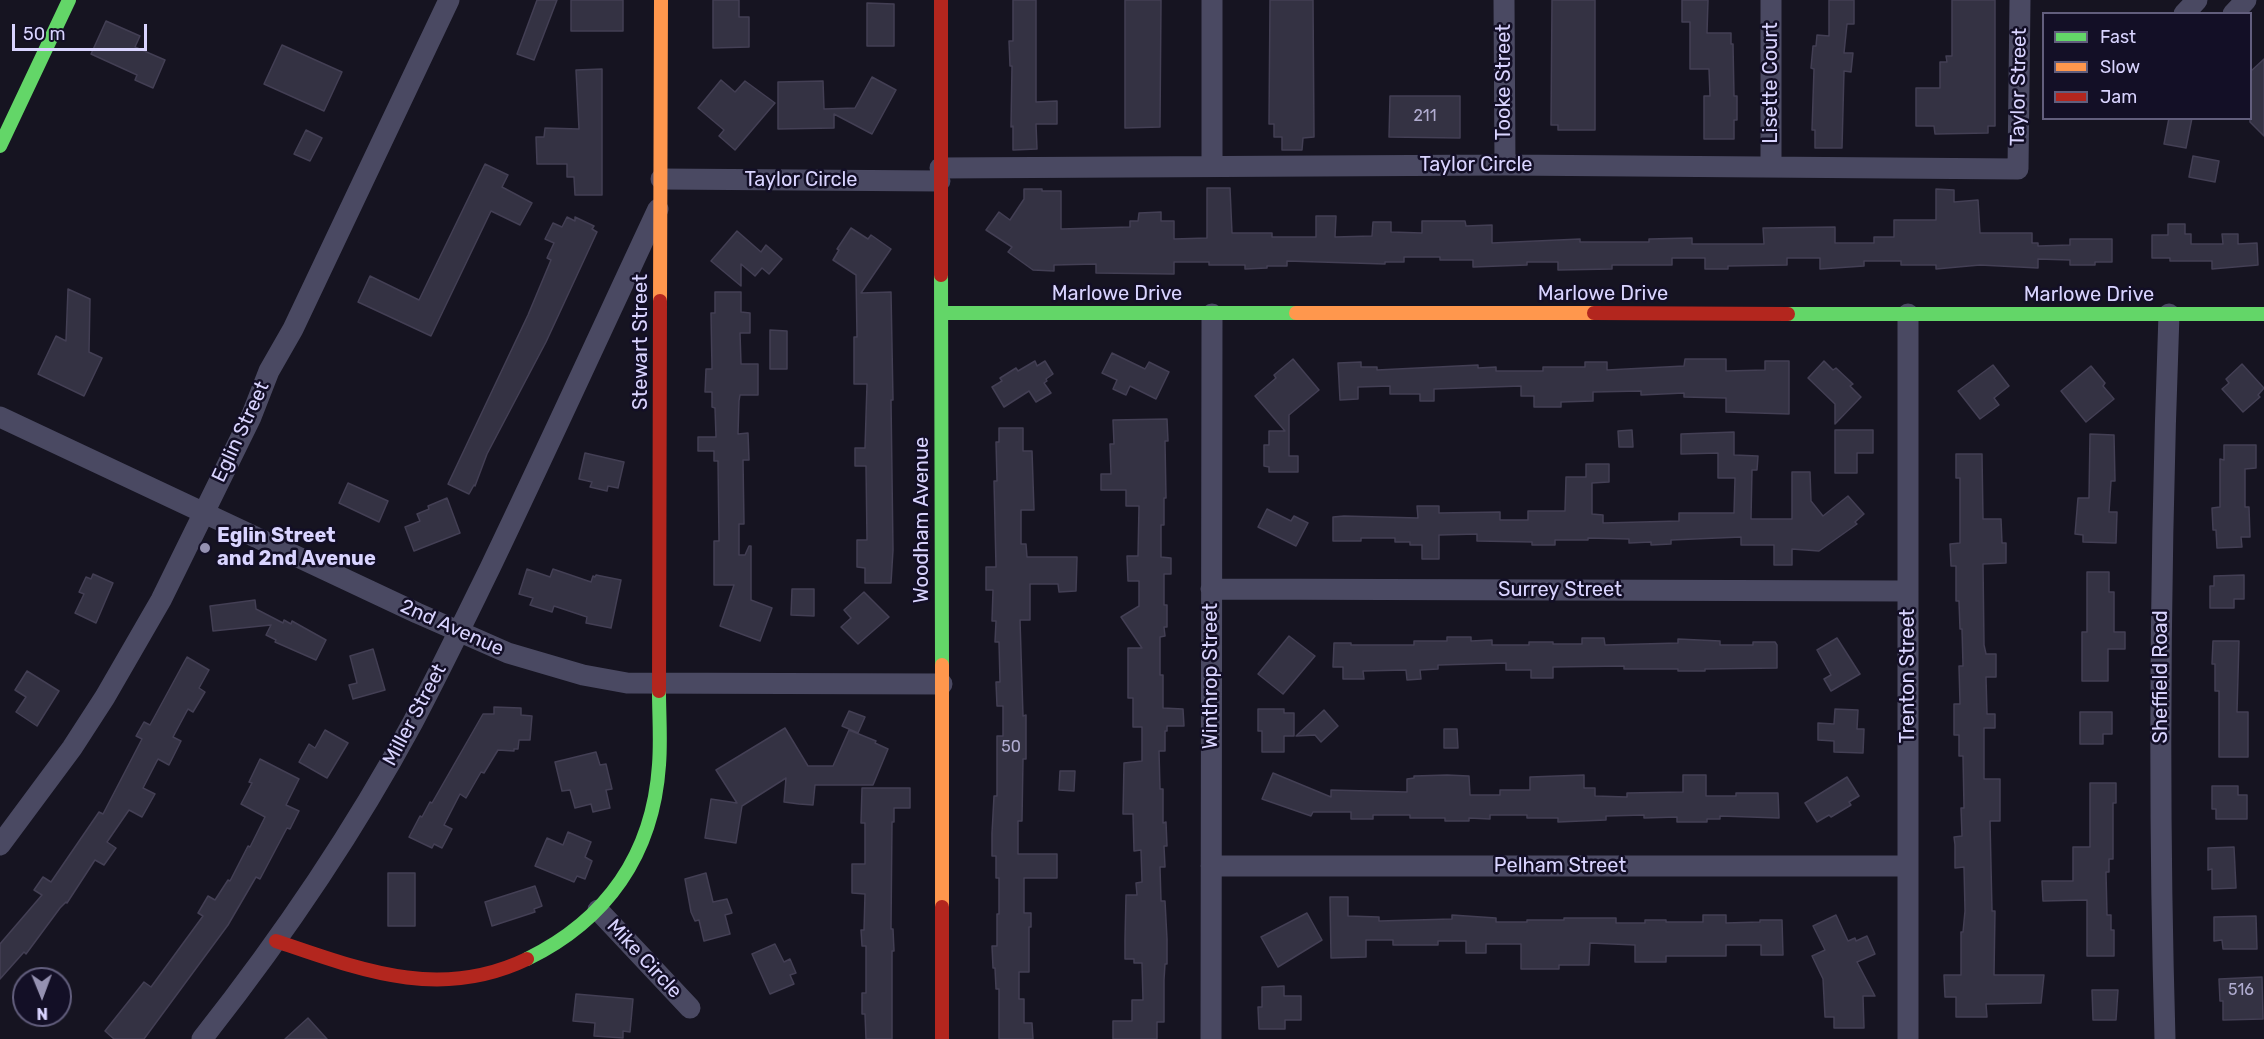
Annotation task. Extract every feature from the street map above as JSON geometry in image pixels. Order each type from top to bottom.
[{"type":"main road","points":[[0,146],[69,0]]},
{"type":"main road","name":"Stewart Street","points":[[276,941],[362,970],[390,976],[426,981],[488,973],[526,959],[562,939],[598,910],[627,870],[649,822],[659,765],[661,0]]},
{"type":"main road","name":"Woodham Avenue","points":[[941,0],[942,1039]]},
{"type":"main road","name":"Marlowe Drive","points":[[941,314],[2264,314]]},
{"type":"street","name":"Eglin Street","points":[[0,845],[72,748],[105,697],[161,600],[251,417],[269,371],[293,329],[449,0]]},
{"type":"street","points":[[1212,0],[1212,165]]},
{"type":"street","name":"Tooke Street","points":[[1504,0],[1505,165]]},
{"type":"street","name":"Lisette Court","points":[[1771,0],[1771,166]]},
{"type":"street","name":"Taylor Street","points":[[2012,169],[2018,169],[2020,0]]},
{"type":"street","points":[[2186,12],[2197,0]]},
{"type":"street","points":[[2235,12],[2246,0]]},
{"type":"street","name":"Taylor Circle","points":[[661,179],[940,174],[1212,165],[2012,169]]},
{"type":"street","name":"Miller Street","points":[[202,1039],[309,894],[374,790],[413,721],[459,631],[661,204]]},
{"type":"street","name":"Winthrop Street","points":[[1211,1039],[1212,314]]},
{"type":"street","name":"Trenton Street","points":[[1908,314],[1908,1039]]},
{"type":"street","name":"Sheffield Road","points":[[2165,1039],[2161,886],[2161,627],[2169,314]]},
{"type":"street","name":"2nd Avenue","points":[[0,417],[508,653],[573,672],[627,683],[942,684]]},
{"type":"street","name":"Surrey Street","points":[[1211,589],[1908,591]]},
{"type":"street","name":"Pelham Street","points":[[1211,866],[1908,866]]},
{"type":"street","name":"Mike Circle","points":[[598,910],[690,1008]]},
{"type":"building","points":[[537,0],[557,0],[534,60],[517,54]]},
{"type":"building","points":[[571,0],[623,0],[623,31],[571,31]]},
{"type":"building","points":[[713,0],[739,0],[739,17],[749,17],[749,47],[713,48]]},
{"type":"building","points":[[1013,0],[1036,0],[1036,102],[1057,101],[1057,124],[1036,124],[1037,149],[1013,150],[1012,66],[1010,66],[1009,41],[1013,41]]},
{"type":"building","points":[[1125,0],[1161,0],[1160,127],[1125,128]]},
{"type":"building","points":[[1270,0],[1313,0],[1314,137],[1303,138],[1302,150],[1282,150],[1282,137],[1274,137],[1274,124],[1269,124]]},
{"type":"building","points":[[1552,0],[1595,0],[1595,130],[1558,130],[1558,125],[1551,125]]},
{"type":"building","points":[[1682,0],[1708,0],[1707,33],[1731,33],[1734,96],[1737,96],[1734,139],[1704,139],[1704,96],[1710,96],[1709,69],[1690,69],[1690,22],[1682,22]]},
{"type":"building","points":[[1829,0],[1854,0],[1854,24],[1847,24],[1844,53],[1853,53],[1851,72],[1844,71],[1842,148],[1815,148],[1815,130],[1812,130],[1813,46],[1816,46],[1817,35],[1829,36]]},
{"type":"building","points":[[1952,0],[1995,0],[1995,126],[1988,126],[1988,133],[1935,134],[1934,126],[1916,126],[1916,88],[1940,88],[1940,62],[1947,62],[1946,56],[1952,56]]},
{"type":"building","points":[[867,3],[894,4],[894,46],[867,46]]},
{"type":"building","points":[[106,21],[140,36],[135,47],[165,60],[153,88],[135,80],[137,75],[91,54]]},
{"type":"building","points":[[282,45],[342,72],[324,111],[264,84]]},
{"type":"building","points":[[2264,59],[2264,136],[2250,122],[2252,120],[2252,70]]},
{"type":"building","points":[[602,69],[602,195],[575,195],[574,177],[567,177],[567,164],[537,164],[536,137],[544,137],[545,128],[579,129],[576,70]]},
{"type":"building","points":[[872,77],[896,90],[872,134],[834,114],[834,128],[778,129],[778,82],[823,81],[824,109],[855,108]]},
{"type":"building","points":[[721,80],[735,92],[745,81],[775,103],[735,150],[719,136],[724,130],[698,108]]},
{"type":"building","points":[[1390,96],[1460,96],[1460,138],[1389,137]]},
{"type":"building","points":[[2169,120],[2192,120],[2186,148],[2164,144]]},
{"type":"building","points":[[306,130],[322,138],[310,161],[294,154]]},
{"type":"building","points":[[2193,156],[2219,161],[2215,182],[2189,177]]},
{"type":"building","points":[[485,164],[508,175],[502,187],[532,203],[520,225],[491,211],[431,336],[358,302],[370,276],[419,300]]},
{"type":"building","points":[[1207,188],[1230,188],[1232,233],[1272,233],[1272,237],[1316,237],[1316,216],[1336,216],[1335,237],[1372,236],[1373,222],[1391,222],[1391,232],[1422,233],[1422,221],[1465,221],[1466,226],[1492,225],[1492,243],[1580,239],[1580,242],[1649,242],[1649,239],[1692,238],[1692,244],[1764,244],[1763,228],[1835,227],[1835,243],[1874,243],[1874,237],[1894,237],[1894,220],[1936,220],[1936,189],[1954,190],[1954,202],[1978,200],[1980,233],[2032,233],[2032,243],[2038,243],[2038,246],[2070,245],[2070,239],[2112,239],[2112,262],[2070,265],[2070,260],[2038,259],[2038,268],[1980,265],[1936,269],[1936,265],[1901,265],[1901,261],[1864,261],[1864,266],[1820,269],[1820,258],[1787,258],[1787,265],[1728,266],[1728,269],[1705,269],[1705,258],[1672,258],[1672,265],[1612,265],[1612,269],[1558,270],[1558,262],[1527,262],[1527,265],[1473,267],[1473,260],[1404,257],[1404,262],[1385,262],[1385,264],[1287,261],[1287,266],[1245,269],[1245,265],[1174,262],[1174,274],[1096,273],[1096,264],[1054,265],[1054,271],[1033,270],[1008,252],[1012,247],[986,230],[999,212],[1010,220],[1024,199],[1024,189],[1042,189],[1042,191],[1061,191],[1061,229],[1130,227],[1130,221],[1138,221],[1139,213],[1161,212],[1161,221],[1174,221],[1174,239],[1207,238]]},
{"type":"building","points":[[567,217],[575,221],[575,217],[594,226],[592,229],[597,232],[546,342],[487,454],[475,486],[469,494],[448,484],[528,315],[551,260],[547,258],[554,243],[545,239],[553,223],[562,227]]},
{"type":"building","points":[[2168,224],[2185,224],[2185,234],[2191,234],[2191,244],[2223,244],[2222,234],[2238,234],[2238,244],[2257,243],[2258,265],[2212,269],[2212,261],[2170,261],[2170,258],[2152,258],[2152,235],[2168,235]]},
{"type":"building","points":[[851,228],[868,239],[871,235],[891,249],[861,293],[891,292],[893,550],[891,583],[865,583],[865,568],[857,567],[857,540],[867,540],[866,466],[855,466],[855,448],[865,448],[867,384],[854,384],[854,337],[857,337],[856,275],[833,260],[839,250],[837,249]]},
{"type":"building","points":[[737,231],[761,252],[766,245],[782,259],[769,274],[762,268],[755,276],[741,264],[741,286],[711,261]]},
{"type":"building","points":[[68,289],[90,299],[89,352],[102,358],[84,396],[38,374],[56,336],[66,341]]},
{"type":"building","points":[[715,292],[741,292],[741,312],[750,313],[750,333],[740,333],[741,364],[758,364],[758,395],[740,395],[738,434],[748,433],[749,460],[743,460],[744,524],[739,524],[739,555],[745,555],[751,546],[751,600],[772,608],[760,641],[720,626],[734,585],[714,585],[714,541],[719,541],[718,461],[714,461],[714,451],[698,451],[698,437],[716,437],[712,392],[705,392],[706,369],[712,369],[711,313],[715,313]]},
{"type":"building","points":[[770,330],[787,331],[787,369],[770,369]]},
{"type":"building","points":[[1112,353],[1145,369],[1149,362],[1169,372],[1156,399],[1130,386],[1126,395],[1113,389],[1117,380],[1102,373]]},
{"type":"building","points":[[1293,359],[1319,390],[1289,415],[1289,456],[1298,456],[1298,472],[1269,472],[1269,467],[1264,466],[1264,445],[1269,445],[1269,431],[1285,431],[1255,396]]},
{"type":"building","points":[[1685,359],[1726,359],[1726,371],[1765,370],[1765,361],[1789,361],[1789,414],[1726,412],[1726,398],[1684,397],[1684,393],[1641,395],[1641,391],[1593,392],[1593,401],[1561,402],[1561,407],[1534,407],[1534,396],[1521,396],[1521,386],[1434,389],[1434,401],[1420,401],[1420,394],[1390,394],[1390,386],[1358,387],[1358,399],[1340,400],[1338,363],[1361,362],[1361,367],[1377,367],[1377,370],[1478,365],[1478,368],[1496,367],[1496,371],[1543,371],[1543,367],[1585,367],[1585,362],[1607,362],[1607,370],[1684,366]]},
{"type":"building","points":[[1035,361],[1037,366],[1045,361],[1053,374],[1044,383],[1051,393],[1036,402],[1029,391],[1004,407],[992,387],[1002,381],[1000,378],[1016,368],[1018,371]]},
{"type":"building","points":[[1824,361],[1833,370],[1836,368],[1853,384],[1850,386],[1861,397],[1835,424],[1835,404],[1808,378]]},
{"type":"building","points":[[2242,364],[2264,388],[2258,395],[2260,397],[2243,412],[2222,389],[2229,383],[2226,379]]},
{"type":"building","points":[[1993,365],[2009,386],[1994,398],[1999,405],[1980,419],[1958,391]]},
{"type":"building","points":[[2091,366],[2114,399],[2086,422],[2061,391]]},
{"type":"building","points":[[1167,419],[1166,498],[1164,498],[1164,525],[1161,525],[1161,557],[1171,558],[1171,574],[1164,574],[1167,627],[1164,627],[1165,636],[1160,637],[1160,675],[1163,675],[1163,708],[1183,709],[1184,726],[1167,726],[1165,751],[1159,751],[1160,789],[1163,789],[1163,823],[1166,822],[1167,846],[1164,846],[1165,867],[1160,867],[1161,901],[1165,901],[1167,939],[1164,1022],[1157,1022],[1157,1039],[1113,1039],[1113,1021],[1132,1021],[1132,1000],[1143,1000],[1142,963],[1134,963],[1134,959],[1125,959],[1126,895],[1137,895],[1136,883],[1142,882],[1141,850],[1134,851],[1133,814],[1123,814],[1124,763],[1142,761],[1142,727],[1133,727],[1133,698],[1128,698],[1128,648],[1142,648],[1121,617],[1139,606],[1139,581],[1128,581],[1127,556],[1138,556],[1139,506],[1126,506],[1126,490],[1101,490],[1101,474],[1111,474],[1110,444],[1114,444],[1113,420]]},
{"type":"building","points":[[999,428],[1023,428],[1023,451],[1032,451],[1034,510],[1021,510],[1021,544],[1026,544],[1027,557],[1077,557],[1076,591],[1059,592],[1058,584],[1030,584],[1030,620],[1020,620],[1023,716],[1026,715],[1026,759],[1023,759],[1022,821],[1018,821],[1018,854],[1057,854],[1057,878],[1024,878],[1024,913],[1031,913],[1031,927],[1029,927],[1029,972],[1019,972],[1019,999],[1024,999],[1024,1023],[1032,1023],[1033,1039],[999,1039],[999,989],[996,989],[995,968],[993,968],[992,946],[997,946],[999,878],[996,878],[996,856],[992,856],[992,833],[994,796],[997,796],[997,736],[1003,736],[1003,706],[997,706],[996,682],[1000,682],[999,642],[995,642],[996,621],[992,621],[993,590],[986,590],[986,567],[996,567],[994,481],[997,481],[996,442],[999,442]]},
{"type":"building","points":[[1632,430],[1633,447],[1619,447],[1618,431]]},
{"type":"building","points":[[1835,430],[1873,430],[1873,453],[1857,453],[1857,473],[1835,473]]},
{"type":"building","points":[[1734,432],[1734,455],[1758,456],[1757,470],[1752,470],[1751,519],[1792,519],[1792,472],[1810,472],[1811,501],[1823,516],[1848,496],[1864,514],[1855,522],[1857,524],[1819,551],[1792,549],[1792,565],[1774,565],[1774,545],[1741,545],[1741,537],[1671,540],[1671,544],[1651,545],[1651,542],[1629,543],[1629,539],[1588,538],[1588,540],[1555,540],[1555,545],[1532,545],[1532,542],[1477,541],[1477,534],[1439,535],[1439,559],[1422,559],[1422,545],[1395,542],[1395,538],[1333,541],[1333,517],[1418,518],[1417,506],[1439,506],[1439,513],[1500,512],[1500,520],[1528,520],[1528,511],[1565,511],[1566,477],[1586,477],[1586,464],[1609,464],[1609,482],[1592,483],[1592,514],[1603,515],[1603,523],[1679,521],[1679,513],[1734,513],[1735,478],[1718,478],[1718,453],[1681,454],[1681,434]]},
{"type":"building","points":[[2090,434],[2114,435],[2115,481],[2111,481],[2109,512],[2117,512],[2116,543],[2083,542],[2083,535],[2075,534],[2078,498],[2089,498]]},
{"type":"building","points":[[2224,445],[2256,445],[2256,468],[2245,469],[2245,507],[2249,507],[2250,537],[2241,537],[2242,547],[2217,548],[2216,530],[2213,530],[2212,508],[2220,507],[2220,459],[2224,460]]},
{"type":"building","points":[[585,453],[624,462],[618,488],[608,486],[607,491],[590,487],[592,482],[579,479]]},
{"type":"building","points":[[1956,454],[1982,454],[1983,519],[2001,519],[2002,543],[2006,543],[2006,563],[1983,564],[1984,645],[1986,654],[1996,654],[1996,677],[1986,677],[1987,714],[1995,714],[1995,728],[1984,728],[1984,779],[2000,779],[2000,821],[1990,821],[1992,911],[1995,911],[1994,975],[2044,975],[2041,1003],[1986,1004],[1987,1017],[1956,1017],[1956,997],[1945,997],[1944,975],[1961,975],[1961,932],[1963,932],[1965,911],[1964,867],[1955,868],[1954,837],[1962,836],[1961,808],[1964,808],[1963,756],[1959,756],[1959,735],[1954,735],[1954,704],[1960,704],[1959,666],[1963,666],[1959,601],[1956,601],[1956,566],[1951,566],[1950,544],[1960,543],[1960,478],[1956,478]]},
{"type":"building","points":[[348,483],[388,501],[379,522],[339,503]]},
{"type":"building","points":[[447,498],[460,533],[414,551],[405,527],[420,521],[417,514],[429,509],[428,506]]},
{"type":"building","points":[[1267,509],[1291,521],[1294,516],[1308,523],[1296,546],[1258,527]]},
{"type":"building","points":[[527,569],[550,577],[553,569],[591,582],[593,576],[596,575],[621,580],[611,628],[586,623],[587,617],[554,606],[552,612],[530,605],[533,598],[519,594]]},
{"type":"building","points":[[2087,572],[2109,572],[2109,592],[2114,592],[2114,632],[2125,632],[2125,649],[2108,649],[2108,681],[2082,681],[2082,632],[2087,632]]},
{"type":"building","points":[[93,574],[113,583],[96,623],[75,613],[84,594],[79,592],[86,577],[91,579]]},
{"type":"building","points":[[2244,575],[2244,599],[2234,599],[2234,608],[2210,608],[2210,586],[2214,586],[2214,576]]},
{"type":"building","points":[[792,589],[814,589],[814,616],[791,615]]},
{"type":"building","points":[[864,592],[889,617],[858,644],[841,627],[851,618],[844,610]]},
{"type":"building","points":[[255,600],[256,609],[283,623],[284,620],[291,624],[292,621],[326,640],[316,660],[275,642],[276,640],[266,635],[271,625],[213,631],[210,606]]},
{"type":"building","points":[[1289,636],[1315,656],[1283,694],[1258,674]]},
{"type":"building","points":[[1447,637],[1471,637],[1471,641],[1492,640],[1492,645],[1529,645],[1529,642],[1582,644],[1582,638],[1604,638],[1605,645],[1678,643],[1678,639],[1720,641],[1720,645],[1775,642],[1777,668],[1678,671],[1678,669],[1624,669],[1624,666],[1553,667],[1553,678],[1531,678],[1531,670],[1506,670],[1506,663],[1438,665],[1438,669],[1420,670],[1421,679],[1407,680],[1406,670],[1363,671],[1364,679],[1343,679],[1343,667],[1333,667],[1334,643],[1414,645],[1414,641],[1447,641]]},
{"type":"building","points":[[1837,638],[1860,674],[1831,691],[1824,679],[1831,675],[1817,650]]},
{"type":"building","points":[[2213,641],[2239,641],[2237,712],[2248,712],[2248,757],[2219,757],[2219,691],[2215,691],[2215,664],[2212,664]]},
{"type":"building","points":[[373,649],[385,690],[353,699],[349,685],[357,683],[350,656]]},
{"type":"building","points":[[187,657],[209,670],[199,688],[205,692],[193,712],[188,709],[173,737],[181,741],[169,765],[158,759],[143,788],[155,794],[142,817],[129,810],[107,842],[116,848],[104,865],[95,860],[67,903],[60,908],[26,954],[24,952],[0,979],[0,944],[42,895],[34,890],[43,877],[51,882],[99,812],[103,814],[142,739],[136,736],[144,722],[150,725]]},
{"type":"building","points":[[27,671],[59,691],[37,726],[16,712],[26,697],[15,690]]},
{"type":"building","points":[[494,707],[521,708],[521,715],[532,716],[530,740],[519,740],[518,749],[514,751],[498,750],[484,773],[481,772],[466,798],[460,794],[444,825],[452,829],[442,848],[434,844],[432,848],[409,837],[420,816],[422,817],[430,802],[432,803],[483,714],[494,714]]},
{"type":"building","points":[[1258,709],[1284,709],[1284,713],[1294,713],[1294,736],[1284,736],[1284,752],[1262,752],[1262,731],[1258,731]]},
{"type":"building","points":[[1835,709],[1858,710],[1857,729],[1864,729],[1863,753],[1834,752],[1834,741],[1818,740],[1818,723],[1834,724]]},
{"type":"building","points":[[1324,710],[1338,726],[1321,742],[1315,735],[1296,736]]},
{"type":"building","points":[[849,711],[865,717],[858,733],[842,726]]},
{"type":"building","points":[[2080,712],[2112,712],[2112,734],[2103,734],[2103,744],[2080,744]]},
{"type":"building","points":[[785,728],[808,766],[833,766],[849,730],[876,741],[875,743],[888,749],[873,785],[815,785],[813,805],[799,804],[784,802],[786,778],[742,806],[736,843],[705,838],[711,799],[737,803],[716,770]]},
{"type":"building","points":[[1444,729],[1457,729],[1458,748],[1444,748]]},
{"type":"building","points":[[325,730],[348,743],[327,778],[299,762],[309,744],[315,748]]},
{"type":"building","points":[[596,752],[600,765],[606,764],[612,789],[606,790],[610,808],[593,812],[591,804],[575,808],[570,790],[562,791],[555,762]]},
{"type":"building","points":[[260,759],[299,779],[286,805],[299,811],[290,829],[287,828],[260,879],[256,877],[228,925],[144,1039],[114,1039],[105,1031],[144,982],[151,987],[203,916],[198,913],[208,896],[215,900],[228,880],[230,881],[248,846],[250,847],[265,817],[241,804],[252,783],[249,782]]},
{"type":"building","points":[[1060,771],[1075,771],[1074,791],[1059,790]]},
{"type":"building","points":[[1273,773],[1331,797],[1331,790],[1407,792],[1407,779],[1414,778],[1414,776],[1469,776],[1470,795],[1500,795],[1500,790],[1530,790],[1530,777],[1584,775],[1584,788],[1595,788],[1595,796],[1627,797],[1627,793],[1683,792],[1683,775],[1706,775],[1706,796],[1778,793],[1779,818],[1720,816],[1720,819],[1707,819],[1707,822],[1677,822],[1677,817],[1644,818],[1644,815],[1606,816],[1606,820],[1558,822],[1558,818],[1527,818],[1527,815],[1490,815],[1490,819],[1469,818],[1469,821],[1410,818],[1410,815],[1373,815],[1373,819],[1351,819],[1351,812],[1313,812],[1311,816],[1262,799]]},
{"type":"building","points":[[1847,777],[1859,796],[1849,802],[1851,805],[1817,822],[1805,803]]},
{"type":"building","points":[[2090,783],[2116,783],[2116,803],[2113,803],[2113,859],[2109,859],[2109,872],[2106,872],[2107,915],[2111,915],[2111,930],[2114,930],[2114,956],[2087,956],[2087,900],[2043,901],[2042,881],[2073,881],[2073,847],[2090,847]]},
{"type":"building","points":[[2212,786],[2238,786],[2238,795],[2247,795],[2247,819],[2216,819],[2216,809],[2212,809]]},
{"type":"building","points":[[862,788],[910,788],[910,808],[894,808],[894,822],[892,822],[891,929],[893,929],[894,951],[892,951],[892,1039],[866,1039],[865,1014],[862,1014],[862,993],[866,993],[866,946],[862,946],[861,930],[864,930],[865,894],[852,893],[852,864],[865,864],[865,823],[861,823]]},
{"type":"building","points":[[568,832],[591,842],[585,857],[592,861],[585,879],[577,876],[574,882],[535,866],[547,838],[563,845]]},
{"type":"building","points":[[2234,847],[2236,888],[2212,889],[2212,869],[2208,870],[2208,848]]},
{"type":"building","points":[[388,873],[415,873],[415,926],[388,926]]},
{"type":"building","points":[[706,873],[713,902],[727,899],[732,913],[725,915],[730,934],[704,941],[699,920],[695,921],[691,912],[685,879]]},
{"type":"building","points":[[535,886],[542,906],[534,909],[535,912],[492,926],[485,902]]},
{"type":"building","points":[[1330,897],[1348,897],[1348,916],[1379,917],[1379,921],[1452,919],[1452,915],[1496,918],[1496,922],[1616,918],[1616,923],[1645,923],[1645,920],[1703,922],[1703,915],[1726,915],[1726,923],[1782,920],[1783,955],[1761,955],[1761,945],[1726,945],[1726,956],[1666,956],[1666,962],[1635,962],[1635,945],[1590,943],[1589,965],[1559,965],[1559,969],[1521,969],[1521,944],[1486,944],[1486,953],[1466,953],[1466,941],[1438,941],[1438,945],[1393,945],[1393,940],[1366,940],[1366,957],[1331,958]]},
{"type":"building","points":[[1307,913],[1322,940],[1278,967],[1261,937]]},
{"type":"building","points":[[1836,915],[1848,941],[1855,938],[1856,941],[1867,936],[1875,954],[1857,962],[1875,996],[1863,996],[1864,1028],[1834,1028],[1834,1017],[1825,1017],[1823,979],[1812,956],[1825,950],[1813,926]]},
{"type":"building","points":[[2256,916],[2257,949],[2223,949],[2222,940],[2214,941],[2214,917]]},
{"type":"building","points":[[775,944],[784,962],[790,959],[796,973],[790,975],[794,984],[770,994],[752,954]]},
{"type":"building","points":[[2262,977],[2263,1019],[2223,1020],[2223,1001],[2220,1001],[2219,979]]},
{"type":"building","points":[[1284,986],[1284,996],[1301,996],[1301,1020],[1285,1020],[1285,1029],[1259,1029],[1258,1007],[1262,1007],[1262,987]]},
{"type":"building","points":[[2092,990],[2118,990],[2116,1020],[2093,1020]]},
{"type":"building","points":[[576,994],[633,999],[630,1032],[623,1031],[623,1038],[594,1036],[595,1023],[573,1021]]},
{"type":"building","points":[[308,1018],[327,1039],[285,1039]]},
{"type":"traffic: fast","points":[[0,146],[69,0]]},
{"type":"traffic: fast","points":[[941,275],[942,665]]},
{"type":"traffic: fast","points":[[941,313],[1296,313]]},
{"type":"traffic: fast","points":[[1788,314],[2264,314]]},
{"type":"traffic: fast","points":[[527,959],[581,925],[621,881],[636,855],[655,797],[660,756],[659,691]]},
{"type":"traffic: slow","points":[[660,301],[661,0]]},
{"type":"traffic: slow","points":[[1296,313],[1594,313]]},
{"type":"traffic: slow","points":[[942,665],[942,907]]},
{"type":"traffic: jam","points":[[941,0],[941,275]]},
{"type":"traffic: jam","points":[[659,691],[660,301]]},
{"type":"traffic: jam","points":[[1594,313],[1788,314]]},
{"type":"traffic: jam","points":[[942,907],[942,1039]]},
{"type":"traffic: jam","points":[[276,941],[370,971],[401,977],[463,978],[495,971],[527,959]]},
{"type":"place","name":"Eglin Street and 2nd Avenue","points":[[205,548]]}]
